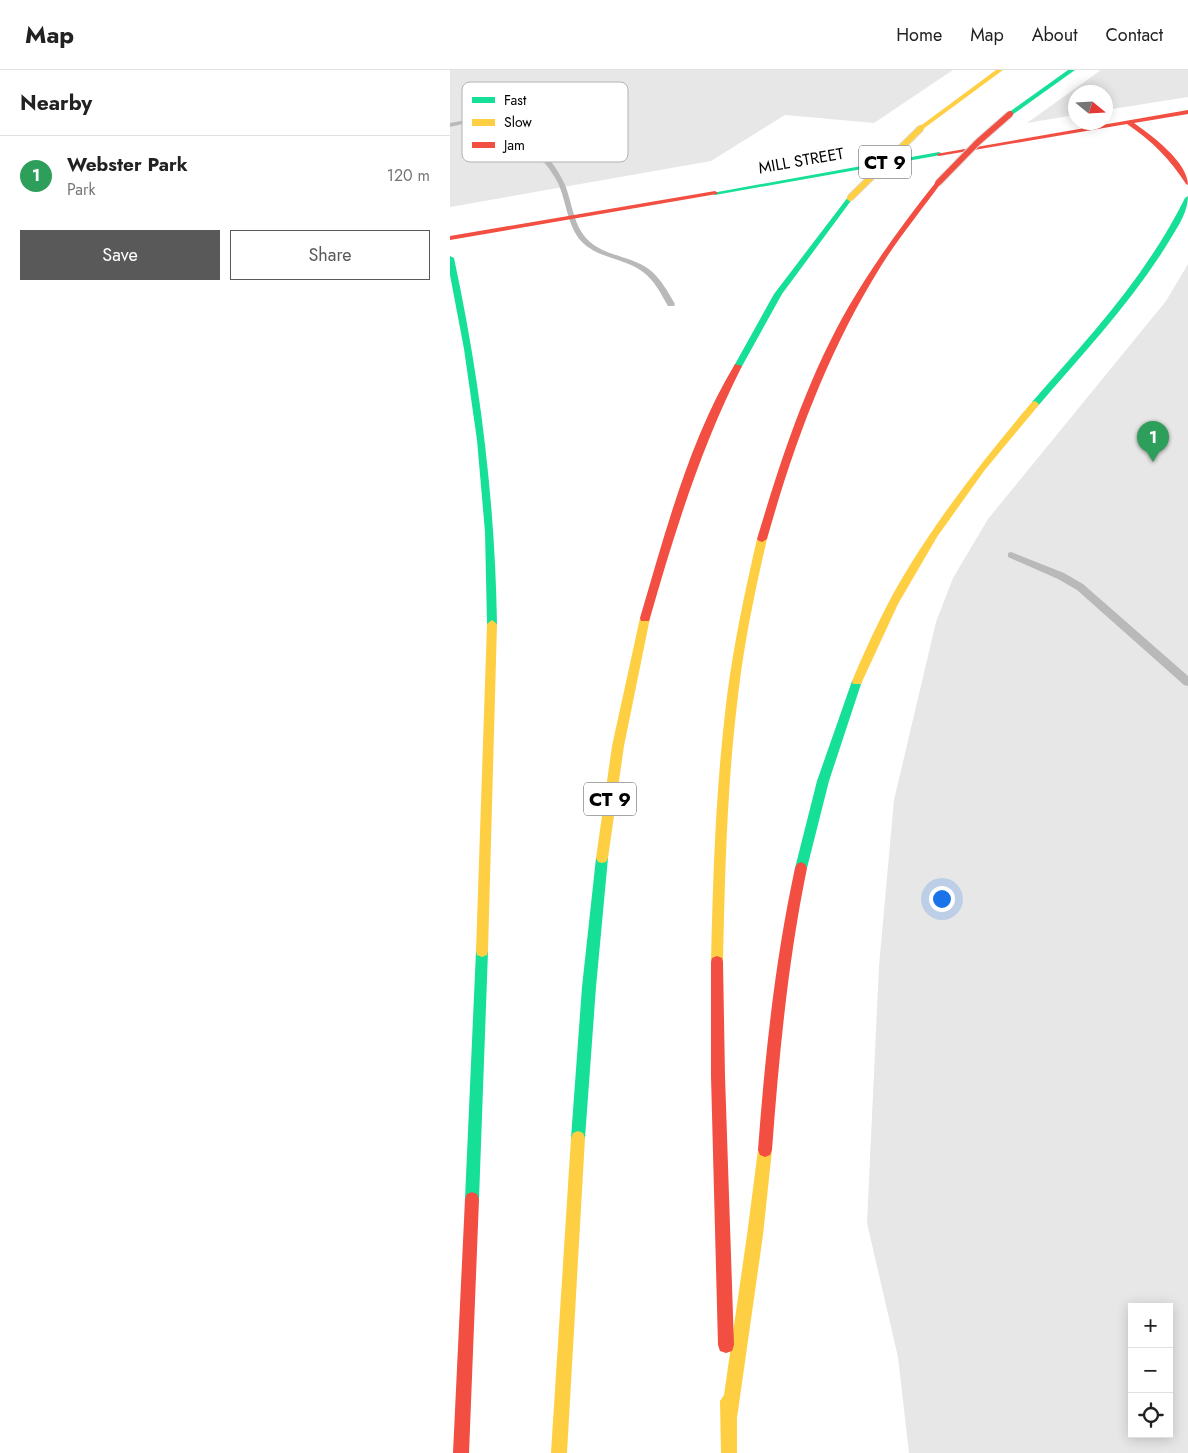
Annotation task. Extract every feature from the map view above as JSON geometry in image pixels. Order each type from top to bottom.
[{"type":"main road","name":"CT 9","points":[[559,1453],[583,1066],[597,891],[613,778],[638,649],[656,576],[670,532],[693,465],[724,394],[762,320],[786,281],[850,198],[884,163],[921,128],[1000,70]]},
{"type":"main road","name":"CT 9","points":[[729,1453],[719,1066],[718,941],[726,758],[743,626],[757,559],[798,424],[817,376],[833,340],[874,268],[902,226],[938,183],[978,142],[1010,114],[1072,70]]},
{"type":"main road","name":"MILL STREET","points":[[450,238],[1188,112]]},
{"type":"main road","points":[[1128,122],[1149,136],[1164,150],[1178,166],[1188,182]]},
{"type":"main road","points":[[728,1420],[763,1173],[778,993],[792,909],[806,843],[823,780],[848,707],[890,608],[916,560],[936,530],[989,460],[1146,272],[1170,238],[1188,198]]},
{"type":"main road","points":[[450,258],[469,346],[481,430],[489,514],[492,625],[461,1453]]},
{"type":"shaded area","points":[[450,70],[953,70],[874,123],[785,115],[711,161],[450,207]]},
{"type":"shaded area","points":[[1101,70],[1188,70],[1188,97],[1113,109],[1113,85],[1080,85]]},
{"type":"shaded area","points":[[1068,94],[1068,116],[1027,123]]},
{"type":"shaded area","points":[[1188,264],[1188,1453],[909,1453],[898,1357],[867,1223],[879,966],[894,800],[936,622],[953,578],[988,519],[1166,301]]},
{"type":"waterway","points":[[450,125],[462,122]]},
{"type":"waterway","points":[[547,162],[561,183],[570,213],[579,234],[584,240],[605,254],[635,264],[647,271],[659,284],[671,304]]},
{"type":"waterway","points":[[1011,555],[1061,576],[1080,587],[1188,682]]},
{"type":"traffic: fast","points":[[1010,114],[1072,70]]},
{"type":"traffic: fast","points":[[715,193],[939,154]]},
{"type":"traffic: fast","points":[[738,366],[778,294],[850,198]]},
{"type":"traffic: fast","points":[[1035,404],[1099,331],[1139,281],[1174,227],[1188,198]]},
{"type":"traffic: fast","points":[[450,258],[468,349],[481,440],[489,532],[492,624]]},
{"type":"traffic: fast","points":[[801,868],[823,781],[857,681]]},
{"type":"traffic: fast","points":[[578,1138],[589,987],[602,858]]},
{"type":"traffic: fast","points":[[472,1199],[482,951]]},
{"type":"traffic: slow","points":[[921,128],[1000,70]]},
{"type":"traffic: slow","points":[[850,198],[921,128]]},
{"type":"traffic: slow","points":[[857,681],[874,641],[893,604],[934,535],[981,469],[1035,404]]},
{"type":"traffic: slow","points":[[717,962],[720,855],[732,696],[740,643],[762,539]]},
{"type":"traffic: slow","points":[[602,858],[618,746],[645,618]]},
{"type":"traffic: slow","points":[[482,951],[492,624]]},
{"type":"traffic: slow","points":[[559,1453],[578,1138]]},
{"type":"traffic: slow","points":[[728,1420],[755,1235],[765,1150]]},
{"type":"traffic: slow","points":[[728,1401],[729,1453]]},
{"type":"traffic: jam","points":[[939,154],[1188,112]]},
{"type":"traffic: jam","points":[[938,183],[978,142],[1010,114]]},
{"type":"traffic: jam","points":[[1128,122],[1169,156],[1188,183]]},
{"type":"traffic: jam","points":[[762,539],[792,442],[830,351],[852,308],[878,265],[906,224],[938,183]]},
{"type":"traffic: jam","points":[[450,238],[715,193]]},
{"type":"traffic: jam","points":[[645,618],[674,521],[696,458],[738,366]]},
{"type":"traffic: jam","points":[[765,1150],[782,973],[801,868]]},
{"type":"traffic: jam","points":[[717,962],[718,1076],[726,1345]]},
{"type":"traffic: jam","points":[[461,1453],[472,1199]]},
{"type":"place","name":"Webster Park","points":[[1153,462]]}]
